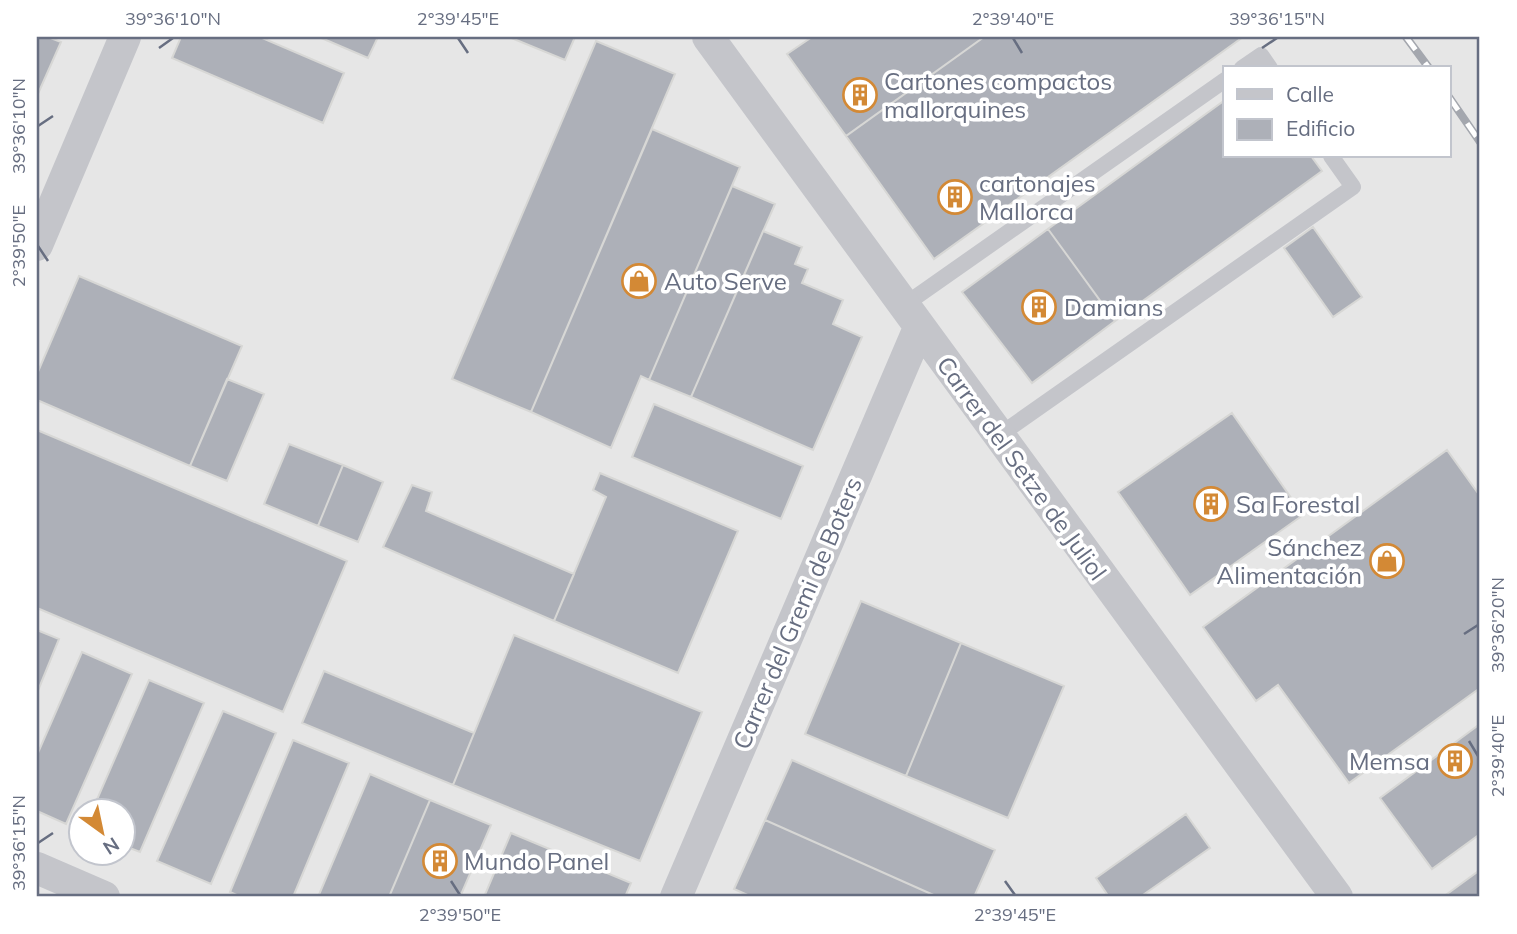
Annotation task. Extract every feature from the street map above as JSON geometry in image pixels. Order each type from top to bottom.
[{"type":"street","points":[[37,244],[125,37]]},
{"type":"street","name":"Carrer del Setze de Juliol","points":[[708,37],[1337,897]]},
{"type":"street","name":"Carrer del Gremi de Boters","points":[[676,897],[911,317]]},
{"type":"street","points":[[37,868],[104,897]]},
{"type":"lane","points":[[1245,66],[1261,55],[1269,66]]},
{"type":"lane","points":[[911,317],[1223,82]]},
{"type":"lane","points":[[998,436],[1353,187],[1332,158]]},
{"type":"shaded area","points":[[37,37],[1480,37],[1480,897],[37,897]]},
{"type":"building","points":[[37,37],[48,37],[61,42],[37,96]]},
{"type":"building","points":[[181,37],[260,37],[344,73],[323,123],[172,58]]},
{"type":"building","points":[[319,37],[378,37],[368,58]]},
{"type":"building","points":[[509,37],[575,37],[565,60]]},
{"type":"building","name":"Cartones compactos mallorquines","points":[[812,37],[984,37],[846,136],[787,54]]},
{"type":"building","name":"cartonajes Mallorca","points":[[984,37],[1243,37],[934,259],[846,136]]},
{"type":"building","points":[[596,41],[675,74],[531,412],[452,379]]},
{"type":"building","points":[[1223,101],[1223,158],[1312,158],[1322,171],[1115,321],[1048,229]]},
{"type":"building","name":"Auto Serve","points":[[652,129],[740,167],[649,380],[641,376],[611,448],[531,412]]},
{"type":"building","points":[[732,186],[775,204],[691,397],[649,380]]},
{"type":"building","points":[[1313,227],[1362,297],[1333,317],[1284,248]]},
{"type":"building","name":"Damians","points":[[1048,229],[1115,321],[1032,383],[962,292]]},
{"type":"building","points":[[763,231],[802,247],[795,264],[808,269],[802,283],[843,300],[833,324],[862,337],[813,450],[691,397]]},
{"type":"building","points":[[79,276],[242,346],[190,466],[37,400],[37,374]]},
{"type":"building","points":[[227,379],[264,394],[227,481],[190,466]]},
{"type":"building","points":[[654,404],[803,466],[781,519],[632,457]]},
{"type":"building","name":"Sa Forestal","points":[[1232,413],[1303,515],[1190,595],[1118,492]]},
{"type":"building","points":[[37,430],[347,561],[283,712],[37,608]]},
{"type":"building","points":[[289,444],[343,465],[318,526],[264,504]]},
{"type":"building","name":"Sánchez Alimentación","points":[[1447,450],[1480,496],[1480,688],[1349,783],[1278,685],[1256,701],[1203,627]]},
{"type":"building","points":[[343,465],[383,482],[358,542],[318,526]]},
{"type":"building","points":[[600,473],[738,531],[678,673],[554,621],[606,497],[593,490]]},
{"type":"building","points":[[412,485],[432,492],[426,511],[574,574],[554,621],[383,547]]},
{"type":"building","points":[[861,601],[961,643],[906,776],[805,734]]},
{"type":"building","points":[[37,630],[59,639],[37,693]]},
{"type":"building","points":[[514,635],[702,712],[640,861],[453,785]]},
{"type":"building","points":[[961,643],[1064,686],[1008,818],[906,776]]},
{"type":"building","points":[[82,652],[132,674],[78,797],[66,797],[66,824],[37,811],[37,755]]},
{"type":"building","points":[[324,671],[474,733],[453,785],[302,723]]},
{"type":"building","points":[[149,680],[204,703],[140,852],[136,850],[136,797],[98,797]]},
{"type":"building","points":[[223,711],[276,733],[211,884],[157,861]]},
{"type":"building","name":"Memsa","points":[[1480,724],[1480,834],[1432,869],[1380,798]]},
{"type":"building","points":[[293,740],[349,763],[293,897],[241,897],[230,892]]},
{"type":"building","points":[[792,760],[995,850],[974,897],[938,897],[765,820]]},
{"type":"building","points":[[370,774],[430,800],[389,897],[318,897]]},
{"type":"building","name":"Mundo Panel","points":[[430,800],[491,825],[460,897],[389,897]]},
{"type":"building","points":[[1186,814],[1210,848],[1140,897],[1109,897],[1096,878]]},
{"type":"building","points":[[765,820],[938,897],[752,897],[734,889]]},
{"type":"building","points":[[511,833],[631,883],[625,897],[484,897]]},
{"type":"building","points":[[1480,870],[1480,897],[1443,897]]},
{"type":"railway","points":[[1406,37],[1428,66]]},
{"type":"railway","points":[[1450,98],[1480,142]]},
{"type":"place","name":"Cartones compactos mallorquines","points":[[860,95]]},
{"type":"place","name":"cartonajes Mallorca","points":[[955,197]]},
{"type":"place","name":"Auto Serve","points":[[639,281]]},
{"type":"place","name":"Damians","points":[[1039,307]]},
{"type":"place","name":"Sa Forestal","points":[[1211,504]]},
{"type":"place","name":"Sánchez Alimentación","points":[[1387,561]]},
{"type":"place","name":"Memsa","points":[[1455,761]]},
{"type":"place","name":"Mundo Panel","points":[[440,861]]}]
